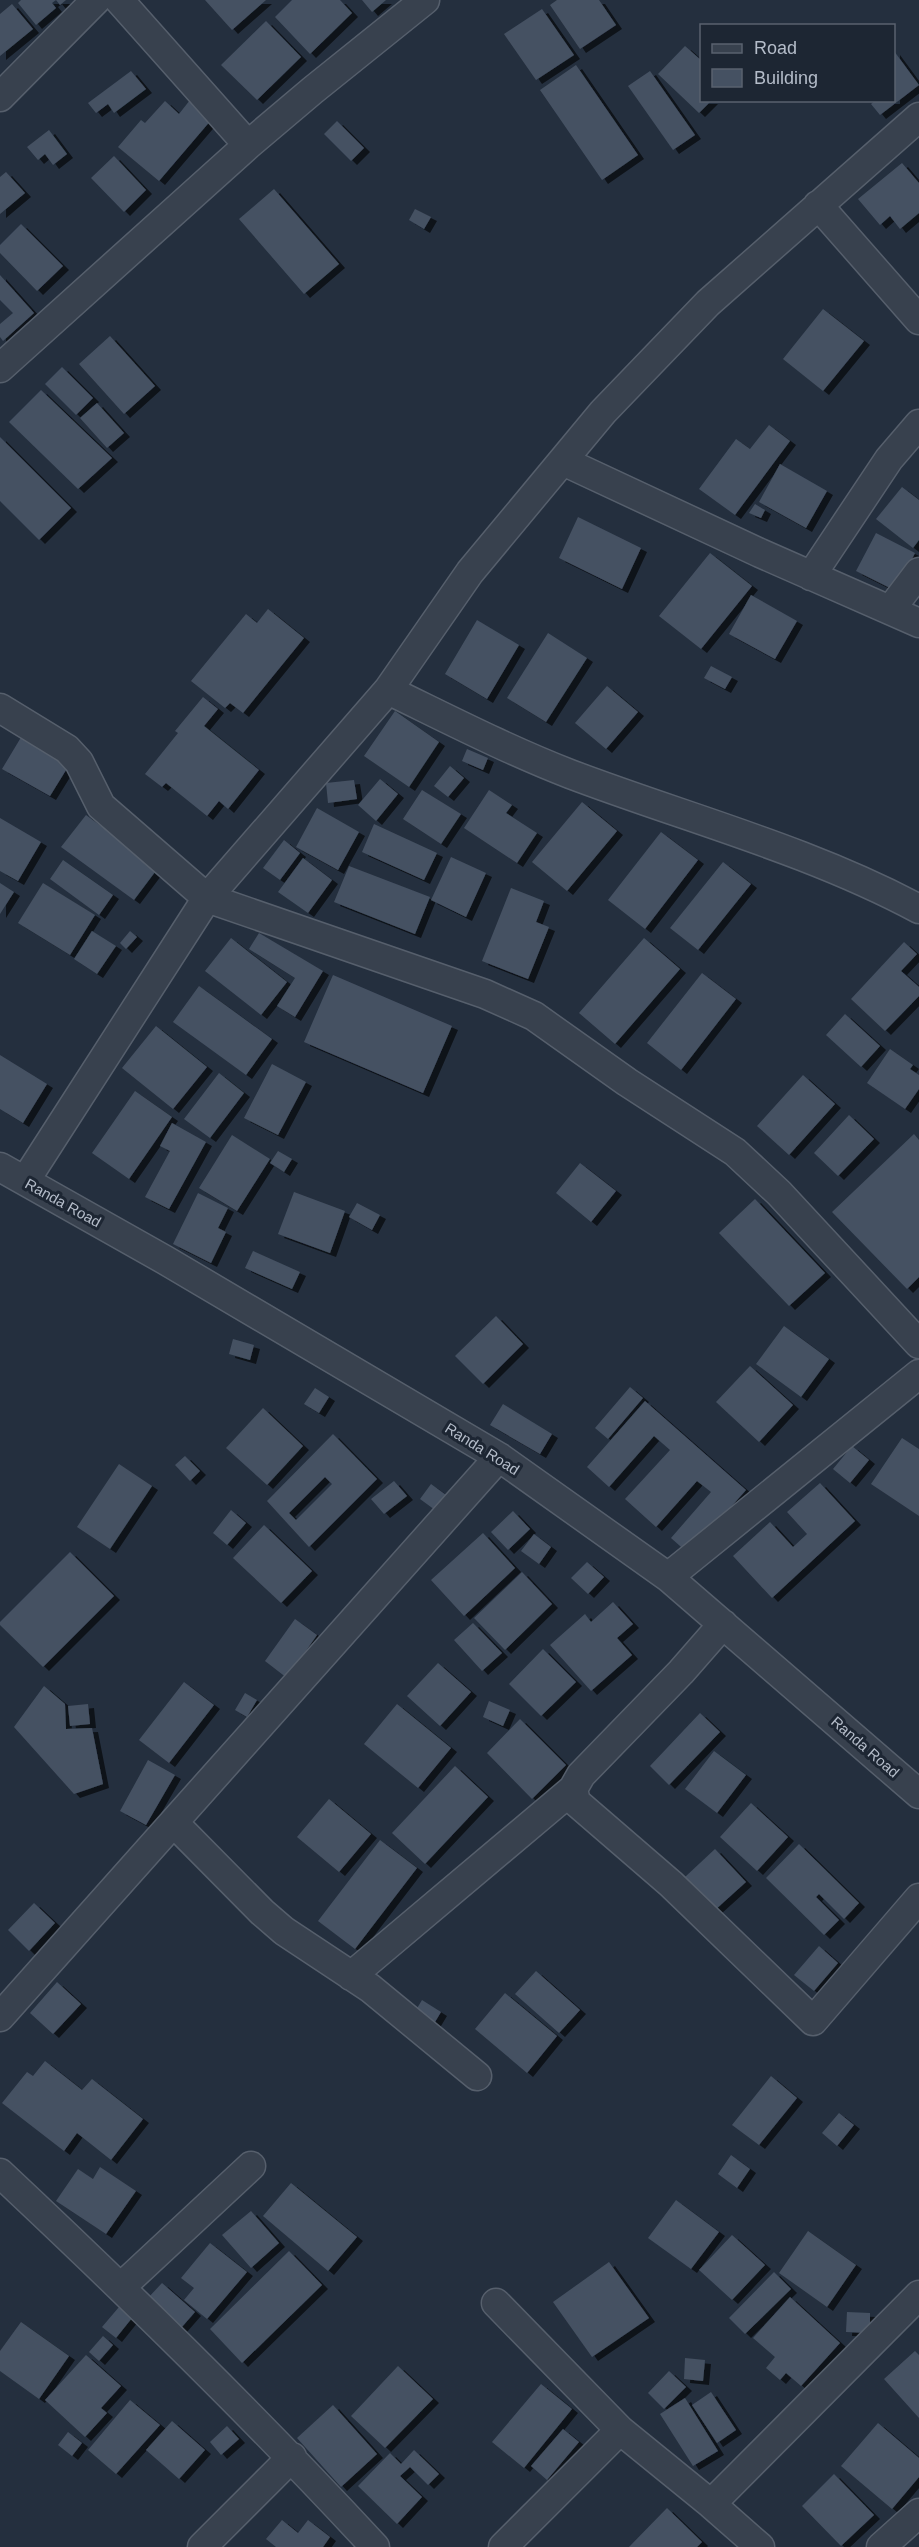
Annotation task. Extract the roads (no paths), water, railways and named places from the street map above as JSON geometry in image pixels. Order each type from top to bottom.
[{"type":"street","points":[[0,97],[96,0]]},
{"type":"street","points":[[119,0],[248,145]]},
{"type":"street","points":[[0,368],[248,145],[425,0]]},
{"type":"street","points":[[25,1181],[207,898],[388,690],[470,572],[603,412],[708,303],[919,117]]},
{"type":"street","points":[[818,205],[919,320]]},
{"type":"street","points":[[811,576],[889,459],[919,424]]},
{"type":"street","points":[[563,461],[811,576],[919,623]]},
{"type":"street","points":[[891,609],[919,572]]},
{"type":"street","points":[[388,690],[522,754],[570,774],[852,875],[919,909]]},
{"type":"street","points":[[0,708],[67,749],[79,762],[101,806],[207,898],[485,994],[534,1016],[627,1082],[735,1152],[779,1193],[919,1344]]},
{"type":"street","name":"Randa Road","points":[[0,1167],[165,1260],[499,1457],[668,1577],[919,1794]]},
{"type":"street","points":[[668,1577],[919,1374]]},
{"type":"street","points":[[0,2017],[499,1457]]},
{"type":"street","points":[[351,1976],[573,1789],[581,1775],[681,1672],[723,1624]]},
{"type":"street","points":[[573,1789],[576,1802],[671,1884],[813,2021],[919,1898]]},
{"type":"street","points":[[174,1823],[284,1931],[351,1976],[477,2076]]},
{"type":"street","points":[[121,2287],[250,2166]]},
{"type":"street","points":[[0,2173],[121,2287],[292,2457],[375,2547]]},
{"type":"street","points":[[711,2504],[919,2295]]},
{"type":"street","points":[[496,2304],[620,2430],[760,2547]]},
{"type":"street","points":[[502,2547],[620,2430]]},
{"type":"street","points":[[202,2547],[292,2457]]},
{"type":"street","points":[[881,2547],[919,2514]]}]
